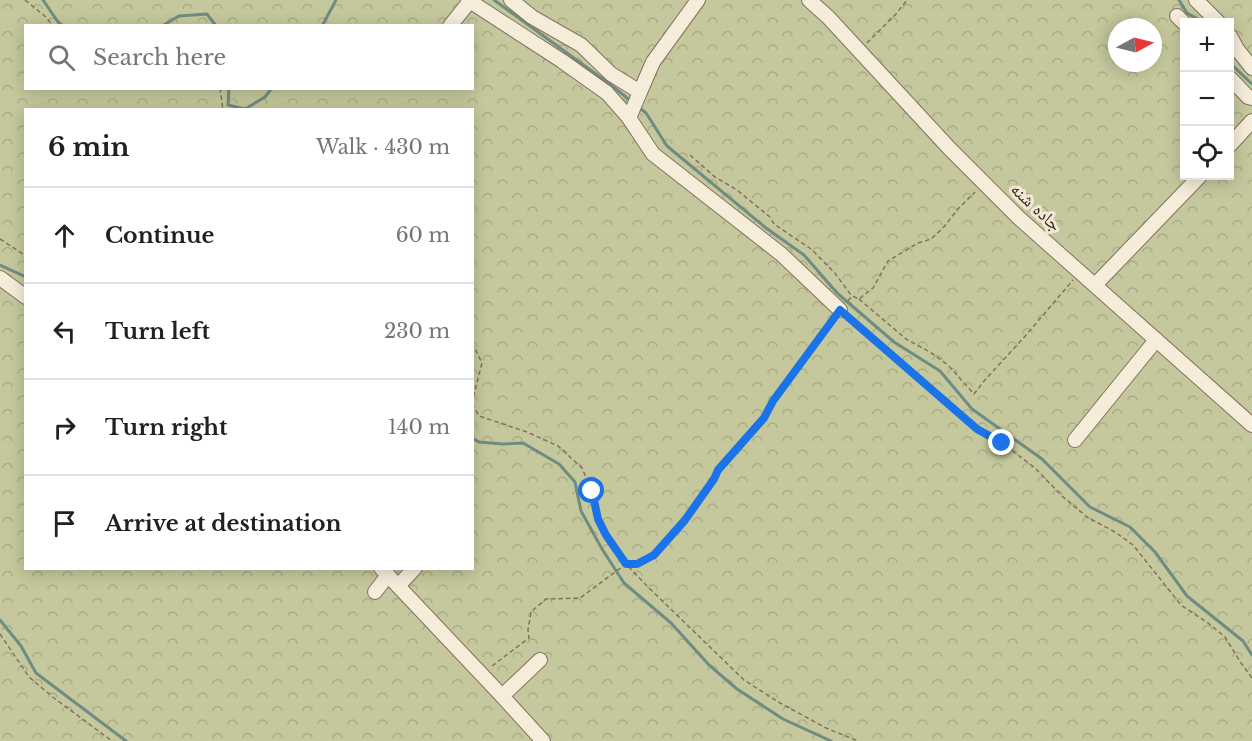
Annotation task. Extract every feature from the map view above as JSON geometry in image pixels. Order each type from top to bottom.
[{"type":"street","points":[[511,0],[532,17],[580,45],[611,74],[635,104],[653,154],[781,255],[840,310]]},
{"type":"street","points":[[635,104],[653,62],[698,0]]},
{"type":"street","name":"جاده شنه","points":[[809,0],[828,17],[949,148],[1020,218],[1252,425]]},
{"type":"street","points":[[1196,0],[1214,18]]},
{"type":"street","points":[[452,24],[469,1],[607,93],[635,104]]},
{"type":"street","points":[[1234,43],[1252,68]]},
{"type":"street","points":[[1234,82],[1248,97],[1252,98]]},
{"type":"street","points":[[1234,141],[1252,121]]},
{"type":"street","points":[[1095,285],[1196,180]]},
{"type":"street","points":[[0,278],[24,296]]},
{"type":"street","points":[[1075,440],[1156,340]]},
{"type":"street","points":[[398,586],[413,570]]},
{"type":"street","points":[[375,592],[385,572],[543,741]]},
{"type":"street","points":[[502,696],[540,660]]},
{"type":"path","points":[[25,0],[51,24]]},
{"type":"path","points":[[859,50],[907,0]]},
{"type":"path","points":[[220,90],[223,108]]},
{"type":"path","points":[[690,155],[770,217],[774,224],[811,249],[834,272],[852,297],[859,298],[906,339],[948,365],[974,394],[1080,272]]},
{"type":"path","points":[[859,298],[873,288],[888,261],[918,243],[931,239],[985,183]]},
{"type":"path","points":[[0,239],[24,255]]},
{"type":"path","points":[[482,674],[529,638],[531,612],[546,599],[580,598],[626,564],[637,564],[654,555],[685,520],[718,470],[764,418],[773,401],[840,310],[977,429],[1002,443],[1035,468],[1062,496],[1088,517],[1133,544],[1181,605],[1208,622],[1225,637],[1252,678]]},
{"type":"path","points":[[474,347],[482,363],[474,395]]},
{"type":"path","points":[[474,407],[478,416],[527,432],[558,446],[582,468],[592,491],[598,519],[626,564],[744,680],[826,728],[858,741]]},
{"type":"path","points":[[0,634],[29,677],[112,741]]},
{"type":"green space","points":[[0,0],[1252,0],[1252,741],[0,741]]},
{"type":"waterway","points":[[43,0],[60,24]]},
{"type":"waterway","points":[[323,24],[336,0]]},
{"type":"waterway","points":[[494,0],[632,102]]},
{"type":"waterway","points":[[1179,0],[1187,13],[1196,18]]},
{"type":"waterway","points":[[165,24],[179,16],[207,14],[214,24]]},
{"type":"waterway","points":[[1234,67],[1252,84]]},
{"type":"waterway","points":[[229,90],[228,105],[241,108]]},
{"type":"waterway","points":[[247,108],[265,97],[270,90]]},
{"type":"waterway","points":[[637,106],[646,113],[667,146],[766,228],[804,255],[837,293],[894,342],[940,371],[972,409],[1042,459],[1090,507],[1130,527],[1155,552],[1187,596],[1243,641],[1252,655]]},
{"type":"waterway","points":[[0,265],[24,276]]},
{"type":"waterway","points":[[474,439],[479,442],[503,444],[523,443],[559,464],[575,482],[581,511],[624,583],[671,623],[709,665],[737,689],[783,719],[831,741]]},
{"type":"waterway","points":[[0,620],[21,646],[36,673],[126,741]]},
{"type":"route","points":[[592,491],[598,519],[626,564],[637,564],[654,555],[685,520],[718,470],[764,418],[773,401],[840,310],[977,429],[1002,443]]}]
